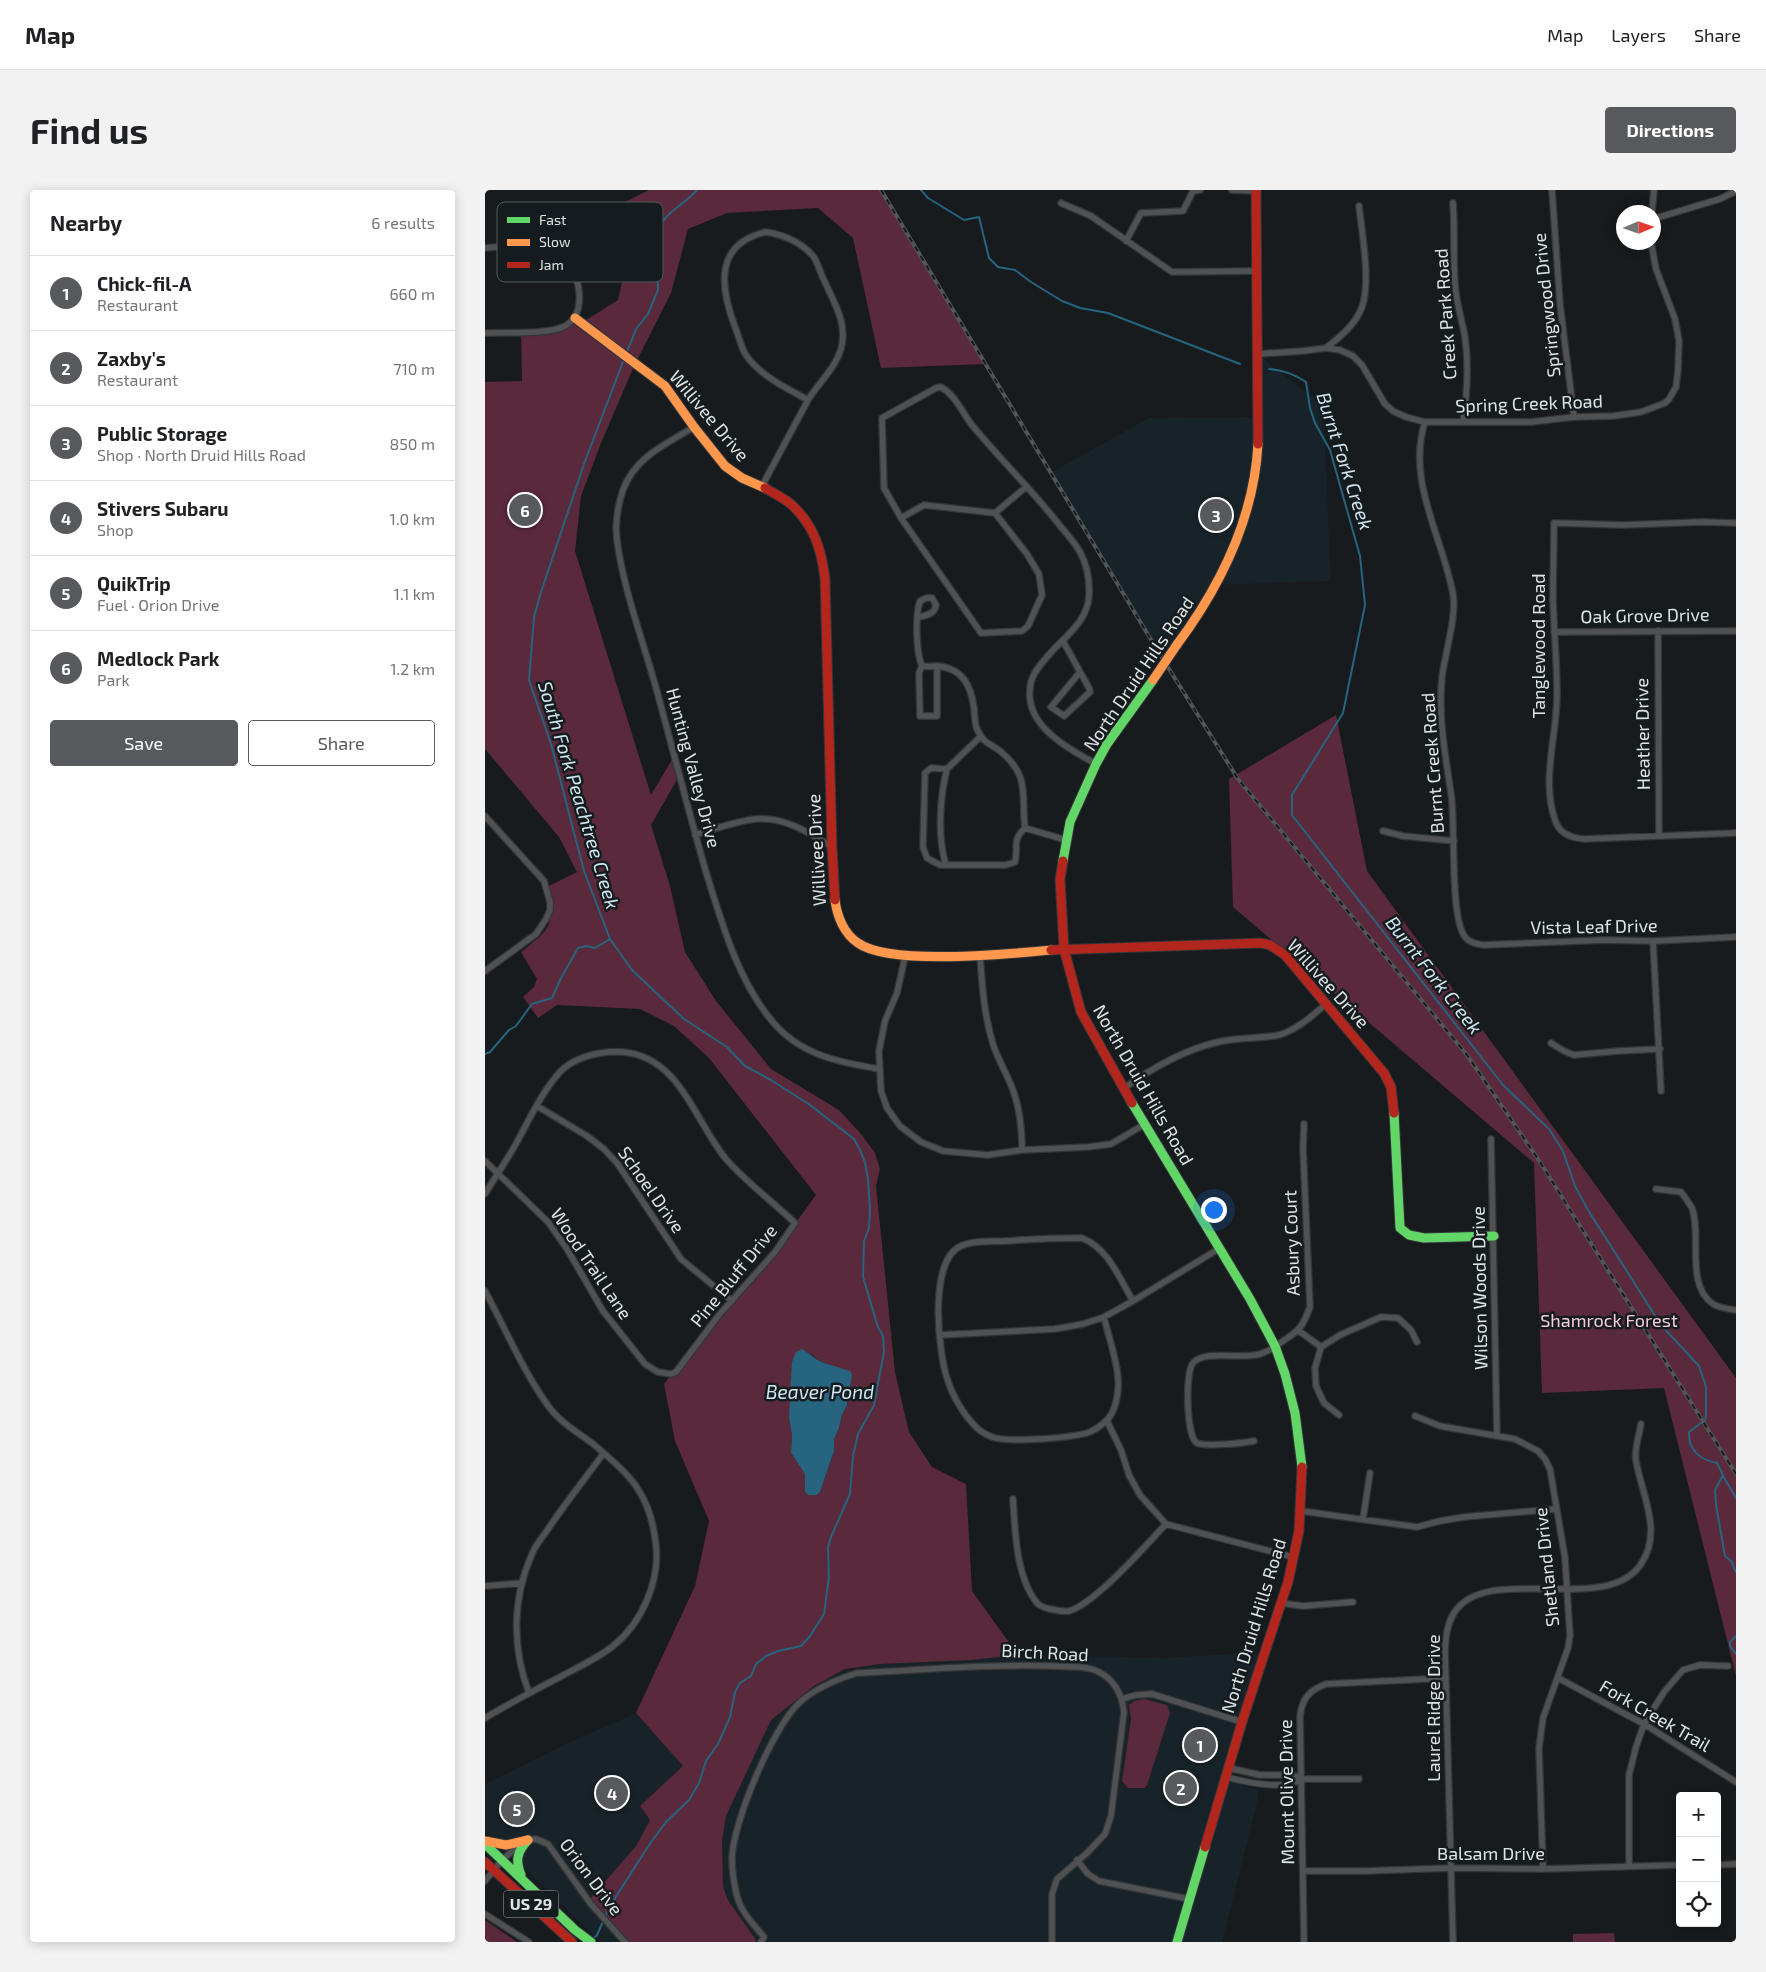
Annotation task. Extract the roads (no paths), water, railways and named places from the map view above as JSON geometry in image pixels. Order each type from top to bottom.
[{"type":"main road","name":"North Druid Hills Road","points":[[1177,1942],[1226,1777],[1281,1603],[1299,1531],[1302,1465],[1295,1413],[1285,1374],[1275,1346],[1219,1248],[1123,1089],[1081,1012],[1064,949],[1060,879],[1070,822],[1096,764],[1107,744],[1199,616],[1218,584],[1231,557],[1251,494],[1256,470],[1259,430],[1256,191]]},
{"type":"main road","name":"Willivee Drive","points":[[575,318],[665,386],[725,466],[742,478],[781,496],[797,511],[813,531],[822,554],[825,578],[835,899],[837,914],[851,937],[866,949],[884,955],[905,956],[1015,954],[1064,949],[1261,943],[1270,945],[1285,956],[1326,1004],[1384,1073],[1391,1087],[1400,1228],[1409,1236],[1424,1238],[1494,1236]]},
{"type":"main road","points":[[485,1843],[506,1845],[528,1840]]},
{"type":"main road","points":[[524,1881],[518,1868],[516,1856],[528,1840]]},
{"type":"main road","name":"US 29","points":[[485,1843],[575,1930],[591,1942]]},
{"type":"main road","name":"US 29","points":[[485,1862],[570,1940]]},
{"type":"street","points":[[1126,241],[1141,214],[1183,211],[1193,191],[1201,190]]},
{"type":"street","points":[[1232,190],[1256,191]]},
{"type":"street","name":"Springwood Drive","points":[[1552,190],[1560,304],[1574,417]]},
{"type":"street","points":[[1653,205],[1654,190]]},
{"type":"street","points":[[1661,217],[1720,199],[1736,191]]},
{"type":"street","points":[[1061,203],[1091,216],[1171,272],[1256,271]]},
{"type":"street","name":"Creek Park Road","points":[[1453,203],[1455,285],[1467,358],[1463,422]]},
{"type":"street","points":[[1327,348],[1351,326],[1362,308],[1365,268],[1359,206]]},
{"type":"street","points":[[762,486],[815,388],[833,367],[841,348],[843,329],[839,311],[813,257],[799,243],[779,234],[766,232],[752,236],[739,242],[730,254],[725,267],[725,285],[730,312],[746,355],[775,381],[808,400]]},
{"type":"street","name":"Spring Creek Road","points":[[1257,354],[1327,348],[1340,350],[1353,356],[1362,365],[1385,404],[1393,411],[1425,422],[1531,422],[1641,412],[1665,403],[1676,387],[1679,342],[1668,298],[1656,269],[1652,250]]},
{"type":"street","points":[[485,332],[558,330],[568,325],[575,318],[580,307],[580,298],[576,282]]},
{"type":"street","points":[[901,518],[924,505],[995,513],[1027,554],[1039,574],[1042,595],[1029,626],[1022,631],[981,632],[901,518],[884,488],[882,418],[941,387],[947,390],[972,424],[1040,501],[1079,551],[1089,577],[1087,608],[1075,629],[1038,669],[1031,681],[1030,700],[1033,712],[1053,737],[1065,747],[1096,764]]},
{"type":"street","name":"Burnt Creek Road","points":[[1425,422],[1419,447],[1419,463],[1432,528],[1442,553],[1453,596],[1453,612],[1442,678],[1441,716],[1454,810],[1457,911],[1461,928]]},
{"type":"street","name":"Hunting Valley Drive","points":[[694,427],[643,458],[631,473],[623,490],[618,513],[617,538],[627,593],[649,663],[695,835],[720,916],[734,952],[748,984],[773,1023],[809,1051],[837,1062],[879,1069]]},
{"type":"street","points":[[995,513],[1026,487]]},
{"type":"street","name":"Tanglewood Road","points":[[1736,523],[1554,523],[1554,632],[1557,696],[1550,779],[1551,806],[1555,822],[1561,832],[1572,838],[1736,833]]},
{"type":"street","points":[[918,617],[918,658],[922,666],[919,673],[920,716],[937,716],[937,666]]},
{"type":"street","name":"Heather Drive","points":[[1658,631],[1659,836]]},
{"type":"street","name":"Oak Grove Drive","points":[[1554,632],[1736,631]]},
{"type":"street","points":[[1063,641],[1081,672],[1090,692],[1064,716],[1051,707],[1081,672]]},
{"type":"street","points":[[922,666],[937,666],[959,674],[967,682],[972,696],[976,729],[984,741],[1001,751],[1023,779],[1025,828],[1016,840],[1015,862],[1006,865],[940,865],[927,858],[923,847],[925,773],[931,768],[947,769]]},
{"type":"street","points":[[946,865],[943,856],[941,833],[943,787],[947,769],[981,736]]},
{"type":"street","points":[[485,816],[544,881],[550,902],[550,910],[546,920],[536,934],[485,972]]},
{"type":"street","points":[[695,835],[755,819],[769,819],[811,834],[832,847]]},
{"type":"street","points":[[1025,828],[1066,840]]},
{"type":"street","points":[[1383,831],[1403,836],[1454,841]]},
{"type":"street","name":"Vista Leaf Drive","points":[[1461,928],[1465,938],[1472,943],[1483,945],[1736,937]]},
{"type":"street","points":[[1653,941],[1661,1091]]},
{"type":"street","points":[[980,954],[984,1004],[988,1025],[994,1047],[1018,1104],[1022,1132],[1022,1150]]},
{"type":"street","points":[[905,956],[897,993],[885,1021],[879,1051],[879,1069],[881,1091],[887,1108],[900,1126],[921,1142],[943,1151],[988,1155],[1022,1150],[1088,1147],[1111,1144],[1145,1124]]},
{"type":"street","points":[[1123,1089],[1161,1064],[1200,1047],[1219,1042],[1281,1034],[1308,1019],[1326,1004]]},
{"type":"street","points":[[1551,1043],[1574,1055],[1660,1049]]},
{"type":"street","name":"Pine Bluff Drive","points":[[537,1106],[548,1087],[562,1070],[591,1054],[611,1052],[632,1053],[654,1061],[673,1076],[726,1159],[795,1223],[775,1252],[719,1315],[676,1372]]},
{"type":"street","points":[[485,1194],[537,1106]]},
{"type":"street","name":"Schoel Drive","points":[[537,1106],[605,1149],[617,1163],[681,1259],[732,1301]]},
{"type":"street","name":"Asbury Court","points":[[1299,1331],[1310,1307],[1303,1148],[1304,1124]]},
{"type":"street","name":"Wilson Woods Drive","points":[[1491,1139],[1497,1436]]},
{"type":"street","name":"Wood Trail Lane","points":[[485,1160],[548,1222],[567,1249],[603,1311],[645,1364],[658,1372],[671,1374],[676,1372]]},
{"type":"street","points":[[1656,1190],[1681,1192],[1692,1208],[1695,1226],[1696,1270],[1703,1292],[1713,1304],[1736,1310]]},
{"type":"street","points":[[1104,1317],[1119,1378],[1117,1400],[1107,1420],[1090,1431],[1072,1436],[1023,1439],[991,1437],[976,1427],[961,1408],[944,1367],[938,1306],[942,1273],[947,1258],[961,1246],[1017,1240],[1082,1238],[1093,1243],[1103,1253],[1114,1267],[1133,1301]]},
{"type":"street","points":[[940,1335],[1055,1329],[1083,1324],[1104,1317],[1133,1301],[1219,1248]]},
{"type":"street","points":[[485,1291],[549,1407],[563,1422],[628,1476],[645,1500],[653,1524],[657,1553],[653,1583],[644,1606],[629,1630],[613,1646],[590,1661],[485,1718]]},
{"type":"street","points":[[1339,1415],[1324,1403],[1316,1386],[1315,1368],[1321,1347],[1340,1335],[1381,1317],[1398,1318],[1411,1330],[1417,1342]]},
{"type":"street","points":[[1254,1441],[1234,1444],[1198,1444],[1193,1440],[1189,1427],[1189,1373],[1192,1364],[1202,1356],[1247,1356],[1260,1354],[1299,1331],[1321,1347]]},
{"type":"street","name":"Shetland Drive","points":[[1415,1416],[1440,1426],[1515,1439],[1538,1451],[1551,1468],[1565,1558],[1570,1636],[1568,1648],[1543,1718],[1539,1748],[1543,1869]]},
{"type":"street","points":[[1107,1420],[1121,1450],[1129,1475],[1140,1495],[1165,1524],[1293,1557]]},
{"type":"street","name":"Laurel Ridge Drive","points":[[1453,1942],[1445,1649],[1448,1627],[1455,1612],[1466,1600],[1491,1590],[1608,1586],[1631,1575],[1641,1565],[1652,1535],[1651,1520],[1636,1460],[1641,1424]]},
{"type":"street","points":[[529,1693],[518,1658],[516,1626],[522,1583],[532,1553],[603,1454]]},
{"type":"street","points":[[1363,1519],[1370,1473]]},
{"type":"street","points":[[1013,1500],[1020,1560],[1032,1595],[1039,1605],[1059,1611],[1069,1611],[1095,1594],[1118,1574],[1165,1524]]},
{"type":"street","points":[[1301,1511],[1417,1527],[1456,1518],[1556,1509]]},
{"type":"street","points":[[485,1586],[522,1583]]},
{"type":"street","points":[[1281,1603],[1303,1606],[1353,1602]]},
{"type":"street","name":"Birch Road","points":[[763,1939],[748,1918],[737,1897],[732,1858],[740,1819],[763,1761],[778,1732],[801,1701],[844,1677],[857,1673],[1016,1665],[1082,1667],[1098,1671],[1108,1677],[1122,1699]]},
{"type":"street","points":[[1629,1866],[1629,1775],[1644,1724],[1664,1692],[1683,1670],[1700,1665],[1728,1666]]},
{"type":"street","name":"Mount Olive Drive","points":[[1304,1942],[1301,1709],[1304,1700],[1316,1688],[1336,1683],[1446,1678]]},
{"type":"street","name":"Fork Creek Trail","points":[[1558,1678],[1644,1724],[1736,1782]]},
{"type":"street","points":[[1051,1942],[1052,1894],[1057,1879],[1087,1853],[1105,1834],[1111,1816],[1124,1712],[1122,1699],[1137,1694],[1152,1694],[1243,1722]]},
{"type":"street","points":[[1229,1768],[1260,1775],[1293,1775],[1301,1779],[1359,1779]]},
{"type":"street","points":[[1226,1777],[1256,1784],[1294,1784],[1301,1779]]},
{"type":"street","name":"Orion Drive","points":[[528,1840],[536,1839],[548,1844],[589,1903],[625,1942]]},
{"type":"street","points":[[485,1881],[503,1860],[528,1840]]},
{"type":"street","points":[[1077,1860],[1088,1874],[1099,1881],[1189,1899]]},
{"type":"street","points":[[1721,1865],[1736,1864]]},
{"type":"street","name":"Balsam Drive","points":[[1303,1870],[1543,1869],[1676,1865]]},
{"type":"street","points":[[485,1914],[529,1942]]},
{"type":"water","name":"Beaver Pond","points":[[802,1349],[821,1362],[850,1371],[852,1375],[847,1405],[834,1439],[834,1451],[820,1492],[816,1495],[809,1495],[805,1492],[805,1474],[791,1453],[792,1436],[789,1417],[792,1362],[796,1352]]},
{"type":"waterway","name":"South Fork Peachtree Creek","points":[[663,221],[697,190]]},
{"type":"waterway","name":"Burnt Fork Creek","points":[[921,190],[928,198],[964,220],[979,217],[989,258],[998,267],[1015,270],[1062,301],[1080,308],[1108,313],[1240,364]]},
{"type":"waterway","name":"South Fork Peachtree Creek","points":[[627,352],[636,329],[648,314],[658,290],[658,282]]},
{"type":"waterway","name":"South Fork Peachtree Creek","points":[[593,1939],[597,1935],[610,1906],[649,1845],[666,1822],[689,1800],[699,1783],[706,1761],[718,1744],[730,1717],[735,1692],[740,1683],[751,1676],[756,1664],[766,1656],[778,1651],[801,1646],[824,1614],[829,1577],[828,1547],[850,1494],[853,1456],[858,1434],[874,1405],[884,1352],[883,1336],[878,1327],[863,1277],[864,1241],[869,1228],[870,1211],[868,1179],[865,1162],[859,1148],[854,1139],[810,1105],[745,1066],[727,1047],[684,1019],[632,970],[610,939],[584,871],[551,744],[529,680],[534,617],[541,592],[584,464],[624,359]]},
{"type":"waterway","name":"Burnt Fork Creek","points":[[1269,369],[1288,373],[1306,382],[1310,408],[1315,423],[1330,450],[1360,556],[1365,605],[1343,713],[1292,795],[1292,815],[1503,1085],[1549,1129],[1563,1151],[1575,1186],[1588,1210],[1661,1325],[1699,1366],[1706,1387],[1706,1416],[1705,1420],[1689,1432],[1689,1438],[1696,1453],[1700,1457],[1717,1463],[1723,1475],[1715,1490],[1716,1505],[1725,1556],[1731,1561],[1736,1572]]},
{"type":"waterway","points":[[485,1054],[490,1052],[509,1030],[516,1026],[532,1004],[552,998],[578,948],[586,946],[595,948],[610,939]]},
{"type":"waterway","points":[[1723,1476],[1736,1498]]},
{"type":"waterway","name":"Burnt Fork Creek","points":[[1736,1636],[1730,1642],[1730,1646],[1736,1654]]},
{"type":"railway","points":[[881,190],[1159,653],[1238,779],[1467,1055],[1538,1159],[1736,1474]]},
{"type":"place","name":"Medlock Park","points":[[525,510]]},
{"type":"place","name":"Public Storage","points":[[1216,515]]},
{"type":"place","name":"Chick-fil-A","points":[[1200,1745]]},
{"type":"place","name":"Zaxby's","points":[[1181,1788]]},
{"type":"place","name":"Stivers Subaru","points":[[612,1793]]},
{"type":"place","name":"QuikTrip","points":[[517,1809]]},
{"type":"park label","name":"Shamrock Forest","points":[[1609,1321]]}]
